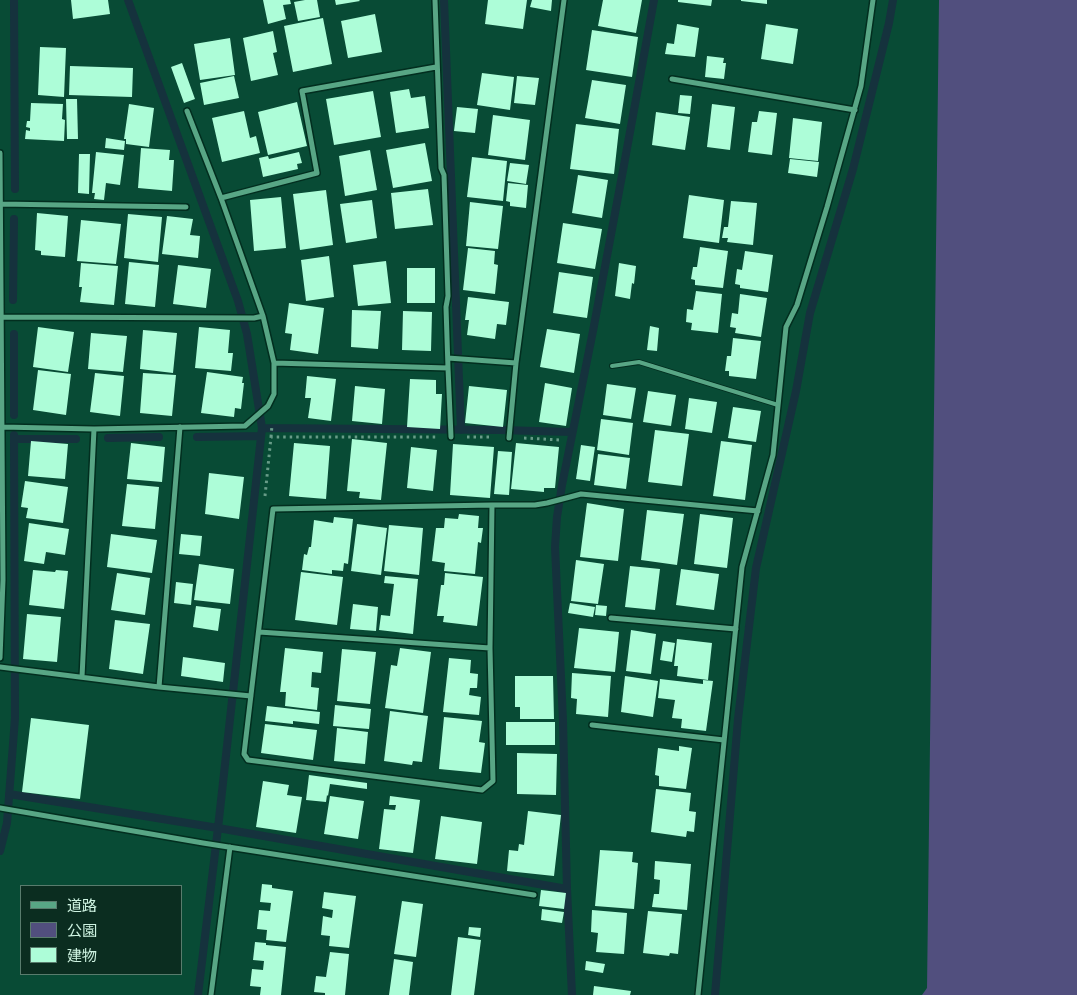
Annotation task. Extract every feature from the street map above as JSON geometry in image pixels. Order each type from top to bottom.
[{"type":"street","points":[[435,0],[441,168],[444,175],[448,296],[446,307],[450,358],[448,368],[450,432]]},
{"type":"street","points":[[509,436],[516,363],[564,0]]},
{"type":"street","points":[[698,995],[742,568],[773,454],[786,327],[797,305],[855,110],[861,86],[873,0]]},
{"type":"street","points":[[221,198],[317,173],[302,91],[436,68]]},
{"type":"street","points":[[672,79],[855,110]]},
{"type":"street","points":[[2,427],[94,429],[244,426],[268,406],[274,394],[274,363],[264,316],[187,111]]},
{"type":"street","points":[[0,153],[2,427],[0,658]]},
{"type":"street","points":[[0,204],[186,207]]},
{"type":"street","points":[[1,317],[254,318],[264,316]]},
{"type":"street","points":[[450,358],[516,363]]},
{"type":"street","points":[[274,363],[448,368]]},
{"type":"street","points":[[159,687],[180,427]]},
{"type":"street","points":[[82,676],[94,429]]},
{"type":"street","points":[[492,505],[490,648],[493,781],[482,790],[248,760],[244,754],[273,509],[492,505],[535,505],[547,504],[581,494],[758,511]]},
{"type":"street","points":[[611,618],[736,629]]},
{"type":"street","points":[[258,632],[490,648]]},
{"type":"street","points":[[0,667],[159,687],[251,696]]},
{"type":"street","points":[[592,725],[724,740]]},
{"type":"street","points":[[0,808],[227,847],[534,895]]},
{"type":"street","points":[[211,995],[227,847]]},
{"type":"lane","points":[[612,366],[639,362],[778,405]]},
{"type":"path","points":[[272,424],[265,498],[273,509]]},
{"type":"path","points":[[271,437],[450,432],[561,440]]},
{"type":"green space","points":[[939,0],[1077,0],[1077,995],[922,995],[927,988]]},
{"type":"building","points":[[71,0],[108,0],[110,14],[73,19]]},
{"type":"building","points":[[263,0],[290,0],[291,4],[283,5],[286,19],[268,24]]},
{"type":"building","points":[[317,0],[320,17],[298,21],[294,2]]},
{"type":"building","points":[[335,0],[359,0],[360,1],[336,5]]},
{"type":"building","points":[[488,0],[527,0],[523,29],[485,24]]},
{"type":"building","points":[[532,0],[552,0],[551,11],[530,7]]},
{"type":"building","points":[[603,0],[642,0],[636,33],[598,26]]},
{"type":"building","points":[[678,0],[712,0],[711,6],[678,2]]},
{"type":"building","points":[[767,0],[767,4],[741,1]]},
{"type":"building","points":[[375,14],[382,52],[348,58],[341,21]]},
{"type":"building","points":[[323,18],[332,64],[293,72],[284,26]]},
{"type":"building","points":[[677,24],[699,28],[695,57],[665,54],[667,43],[674,44]]},
{"type":"building","points":[[766,24],[798,29],[793,64],[761,59]]},
{"type":"building","points":[[592,30],[638,37],[632,77],[586,70]]},
{"type":"building","points":[[273,31],[277,52],[273,53],[278,75],[251,81],[243,38]]},
{"type":"building","points":[[230,38],[235,75],[200,80],[194,44]]},
{"type":"building","points":[[40,47],[66,48],[64,97],[38,95]]},
{"type":"building","points":[[707,56],[724,58],[723,63],[726,63],[724,79],[705,77]]},
{"type":"building","points":[[182,63],[195,99],[184,103],[171,67]]},
{"type":"building","points":[[70,66],[133,68],[132,97],[69,95]]},
{"type":"building","points":[[482,73],[514,77],[510,110],[477,105]]},
{"type":"building","points":[[234,76],[239,98],[204,105],[200,83]]},
{"type":"building","points":[[517,76],[539,78],[535,105],[514,103]]},
{"type":"building","points":[[592,80],[626,85],[620,124],[585,118]]},
{"type":"building","points":[[409,89],[411,98],[425,96],[429,128],[396,133],[390,92]]},
{"type":"building","points":[[373,91],[381,137],[334,145],[326,99]]},
{"type":"building","points":[[680,95],[692,96],[690,114],[678,113]]},
{"type":"building","points":[[66,99],[77,99],[78,139],[67,139]]},
{"type":"building","points":[[297,102],[307,146],[268,155],[258,112]]},
{"type":"building","points":[[31,103],[63,104],[62,119],[65,120],[64,141],[25,139],[26,130],[30,131],[30,128],[26,127],[27,121],[30,121]]},
{"type":"building","points":[[129,104],[154,108],[149,147],[126,144],[126,139],[124,139]]},
{"type":"building","points":[[712,104],[735,107],[730,150],[707,147]]},
{"type":"building","points":[[457,107],[478,109],[475,133],[454,131]]},
{"type":"building","points":[[244,111],[250,138],[256,136],[260,153],[222,162],[212,118]]},
{"type":"building","points":[[759,111],[777,113],[772,155],[748,152],[752,122],[757,122]]},
{"type":"building","points":[[656,112],[690,117],[685,150],[652,145]]},
{"type":"building","points":[[493,115],[530,120],[525,160],[488,155]]},
{"type":"building","points":[[793,118],[822,122],[818,161],[789,158]]},
{"type":"building","points":[[576,124],[619,129],[614,174],[570,169]]},
{"type":"building","points":[[106,138],[125,141],[124,150],[105,148]]},
{"type":"building","points":[[425,143],[432,181],[393,188],[386,150]]},
{"type":"building","points":[[141,148],[170,150],[169,160],[174,160],[172,191],[138,188]]},
{"type":"building","points":[[370,150],[377,190],[345,196],[339,156]]},
{"type":"building","points":[[96,152],[124,155],[120,185],[106,183],[104,200],[94,199],[95,193],[92,193]]},
{"type":"building","points":[[299,152],[302,163],[297,164],[298,169],[263,177],[259,158],[268,156],[269,159]]},
{"type":"building","points":[[79,154],[90,154],[89,194],[78,193]]},
{"type":"building","points":[[472,157],[507,161],[503,201],[467,197]]},
{"type":"building","points":[[790,159],[819,162],[817,177],[788,173]]},
{"type":"building","points":[[510,163],[529,165],[526,184],[507,181]]},
{"type":"building","points":[[578,175],[608,180],[602,218],[572,213]]},
{"type":"building","points":[[508,183],[528,185],[526,208],[510,206],[510,202],[506,201]]},
{"type":"building","points":[[428,189],[433,225],[395,229],[391,193]]},
{"type":"building","points":[[326,190],[333,245],[300,250],[293,194]]},
{"type":"building","points":[[689,195],[724,200],[719,243],[683,238]]},
{"type":"building","points":[[281,197],[286,248],[254,251],[250,200]]},
{"type":"building","points":[[372,200],[377,238],[346,243],[340,204]]},
{"type":"building","points":[[731,201],[757,203],[753,245],[727,242],[728,238],[722,238],[724,227],[728,227]]},
{"type":"building","points":[[470,202],[503,206],[498,249],[466,246]]},
{"type":"building","points":[[37,213],[68,216],[65,257],[41,255],[41,251],[35,250]]},
{"type":"building","points":[[128,214],[162,217],[158,262],[124,258]]},
{"type":"building","points":[[167,216],[193,219],[190,235],[200,236],[198,258],[162,254]]},
{"type":"building","points":[[81,220],[121,224],[116,264],[77,261]]},
{"type":"building","points":[[563,223],[602,229],[595,269],[557,263]]},
{"type":"building","points":[[700,247],[728,251],[723,288],[695,285],[695,280],[691,279],[693,267],[697,267]]},
{"type":"building","points":[[468,248],[495,251],[494,264],[498,265],[495,294],[463,290]]},
{"type":"building","points":[[745,251],[773,255],[768,292],[740,288],[740,285],[735,284],[737,269],[742,270]]},
{"type":"building","points":[[329,256],[334,297],[306,301],[301,260]]},
{"type":"building","points":[[386,261],[391,303],[358,306],[353,265]]},
{"type":"building","points":[[129,262],[159,265],[155,307],[125,304]]},
{"type":"building","points":[[81,263],[118,266],[114,305],[80,302],[82,287],[79,287]]},
{"type":"building","points":[[619,263],[636,266],[630,299],[615,296]]},
{"type":"building","points":[[178,265],[211,269],[206,308],[173,304]]},
{"type":"building","points":[[407,268],[435,268],[435,303],[407,303]]},
{"type":"building","points":[[559,272],[593,277],[587,318],[553,313]]},
{"type":"building","points":[[696,291],[722,294],[718,333],[691,330],[692,323],[686,322],[687,309],[693,310]]},
{"type":"building","points":[[740,294],[767,298],[761,337],[735,333],[736,328],[730,327],[732,313],[738,314]]},
{"type":"building","points":[[468,297],[509,302],[506,325],[497,324],[495,339],[467,335],[469,320],[465,320]]},
{"type":"building","points":[[289,303],[324,308],[318,354],[290,350],[292,334],[285,333]]},
{"type":"building","points":[[352,310],[381,311],[378,349],[351,347]]},
{"type":"building","points":[[403,311],[432,312],[431,351],[402,350]]},
{"type":"building","points":[[650,326],[659,328],[657,351],[647,350]]},
{"type":"building","points":[[38,327],[74,332],[68,372],[33,367]]},
{"type":"building","points":[[199,327],[230,330],[228,353],[233,353],[231,371],[195,368]]},
{"type":"building","points":[[547,329],[580,334],[574,373],[540,367]]},
{"type":"building","points":[[143,330],[177,333],[173,373],[140,369]]},
{"type":"building","points":[[91,333],[127,336],[123,372],[88,369]]},
{"type":"building","points":[[733,338],[761,341],[756,379],[729,376],[729,371],[725,371],[727,356],[731,356]]},
{"type":"building","points":[[38,370],[71,374],[66,415],[33,410]]},
{"type":"building","points":[[207,372],[243,377],[241,409],[235,408],[234,417],[201,413]]},
{"type":"building","points":[[95,373],[124,376],[120,416],[90,412]]},
{"type":"building","points":[[143,373],[176,375],[172,416],[140,413]]},
{"type":"building","points":[[307,376],[336,379],[331,421],[308,418],[311,398],[305,398]]},
{"type":"building","points":[[410,379],[436,380],[436,394],[442,394],[440,429],[407,427]]},
{"type":"building","points":[[545,383],[572,388],[566,426],[539,422]]},
{"type":"building","points":[[607,384],[636,388],[631,419],[603,415]]},
{"type":"building","points":[[355,386],[385,389],[382,424],[352,421]]},
{"type":"building","points":[[469,386],[507,390],[503,427],[465,423]]},
{"type":"building","points":[[648,391],[676,395],[671,426],[643,422]]},
{"type":"building","points":[[689,398],[717,402],[712,433],[685,429]]},
{"type":"building","points":[[733,407],[761,411],[756,442],[728,438]]},
{"type":"building","points":[[601,419],[633,423],[629,455],[597,450]]},
{"type":"building","points":[[655,430],[689,434],[682,486],[648,482]]},
{"type":"building","points":[[352,439],[387,443],[381,500],[359,498],[360,492],[347,491]]},
{"type":"building","points":[[31,441],[68,444],[65,479],[28,476]]},
{"type":"building","points":[[721,441],[752,445],[745,500],[713,496]]},
{"type":"building","points":[[131,443],[165,447],[162,482],[127,479]]},
{"type":"building","points":[[294,443],[330,446],[326,499],[289,496]]},
{"type":"building","points":[[516,443],[559,447],[555,488],[544,488],[544,492],[511,489]]},
{"type":"building","points":[[453,444],[494,447],[490,498],[450,495]]},
{"type":"building","points":[[581,445],[595,447],[590,481],[576,479]]},
{"type":"building","points":[[411,447],[437,450],[433,491],[407,488]]},
{"type":"building","points":[[498,451],[512,452],[509,495],[494,494]]},
{"type":"building","points":[[598,454],[630,458],[626,489],[594,485]]},
{"type":"building","points":[[209,473],[244,477],[239,519],[205,514]]},
{"type":"building","points":[[25,481],[68,487],[63,523],[26,518],[28,508],[21,507]]},
{"type":"building","points":[[127,484],[159,487],[155,529],[122,526]]},
{"type":"building","points":[[587,503],[624,509],[618,561],[580,557]]},
{"type":"building","points":[[647,510],[684,514],[677,565],[641,560]]},
{"type":"building","points":[[459,514],[479,516],[478,528],[483,528],[481,543],[478,542],[475,574],[444,571],[445,563],[432,561],[436,528],[444,528],[445,518],[458,519]]},
{"type":"building","points":[[700,514],[733,518],[727,568],[694,564]]},
{"type":"building","points":[[334,517],[353,519],[348,564],[344,563],[343,571],[332,570],[332,574],[302,570],[304,554],[307,555],[309,547],[311,547],[314,520],[333,523]]},
{"type":"building","points":[[29,523],[69,529],[65,555],[46,552],[44,564],[24,561]]},
{"type":"building","points":[[357,524],[387,528],[381,575],[351,571]]},
{"type":"building","points":[[389,525],[423,528],[419,575],[384,571]]},
{"type":"building","points":[[111,534],[157,540],[152,573],[107,567]]},
{"type":"building","points":[[181,534],[202,536],[200,556],[179,554]]},
{"type":"building","points":[[576,560],[604,564],[598,604],[571,601]]},
{"type":"building","points":[[199,564],[234,569],[230,604],[194,600]]},
{"type":"building","points":[[630,566],[660,569],[655,610],[625,607]]},
{"type":"building","points":[[681,569],[719,574],[714,610],[676,605]]},
{"type":"building","points":[[33,570],[68,571],[64,609],[29,605]]},
{"type":"building","points":[[301,572],[343,577],[337,625],[295,620]]},
{"type":"building","points":[[117,573],[150,578],[145,615],[111,610]]},
{"type":"building","points":[[445,573],[483,577],[477,626],[443,622],[444,616],[437,616],[441,585],[444,585]]},
{"type":"building","points":[[385,576],[418,579],[413,634],[379,630],[381,615],[390,616],[394,584],[384,583]]},
{"type":"building","points":[[176,582],[193,584],[191,605],[174,603]]},
{"type":"building","points":[[570,603],[595,607],[593,617],[568,613]]},
{"type":"building","points":[[353,604],[378,607],[376,631],[350,629]]},
{"type":"building","points":[[596,605],[607,606],[606,616],[595,615]]},
{"type":"building","points":[[196,606],[221,609],[218,631],[193,627]]},
{"type":"building","points":[[27,614],[61,617],[57,662],[23,659]]},
{"type":"building","points":[[115,620],[150,624],[143,674],[109,669]]},
{"type":"building","points":[[579,628],[619,632],[615,672],[574,668]]},
{"type":"building","points":[[631,630],[656,634],[651,674],[626,671]]},
{"type":"building","points":[[677,639],[712,643],[708,680],[677,676],[678,666],[674,666]]},
{"type":"building","points":[[663,641],[675,643],[672,662],[660,660]]},
{"type":"building","points":[[285,648],[323,652],[321,673],[312,672],[311,687],[319,688],[317,710],[285,706],[286,692],[280,692]]},
{"type":"building","points":[[400,648],[431,652],[423,713],[385,708],[391,665],[397,666]]},
{"type":"building","points":[[342,649],[376,652],[370,704],[337,701]]},
{"type":"building","points":[[183,657],[225,663],[223,682],[181,676]]},
{"type":"building","points":[[449,658],[471,660],[470,673],[478,674],[477,688],[470,688],[469,695],[481,697],[479,715],[443,712]]},
{"type":"building","points":[[572,673],[611,676],[608,717],[576,714],[577,699],[571,698]]},
{"type":"building","points":[[515,676],[553,676],[554,719],[520,719],[520,707],[515,707]]},
{"type":"building","points":[[625,676],[658,681],[653,717],[621,712]]},
{"type":"building","points":[[660,679],[703,684],[703,680],[713,681],[706,731],[681,728],[682,719],[672,718],[675,700],[658,698]]},
{"type":"building","points":[[335,705],[371,709],[369,729],[333,726]]},
{"type":"building","points":[[267,706],[320,712],[319,724],[293,721],[293,724],[265,721]]},
{"type":"building","points":[[390,711],[428,716],[422,762],[413,761],[412,765],[384,761]]},
{"type":"building","points":[[444,717],[482,721],[479,742],[485,743],[481,773],[439,769]]},
{"type":"building","points":[[31,718],[89,725],[80,799],[22,792]]},
{"type":"building","points":[[506,722],[555,722],[555,745],[506,745]]},
{"type":"building","points":[[265,724],[317,730],[313,760],[261,753]]},
{"type":"building","points":[[337,728],[368,732],[365,764],[334,761]]},
{"type":"building","points":[[679,746],[692,748],[686,789],[659,786],[659,776],[655,775],[658,748],[679,751]]},
{"type":"building","points":[[517,753],[557,754],[556,795],[517,794]]},
{"type":"building","points":[[309,775],[367,783],[367,789],[330,784],[326,802],[306,800]]},
{"type":"building","points":[[263,781],[289,785],[287,795],[302,797],[296,833],[256,827]]},
{"type":"building","points":[[656,789],[691,793],[689,811],[696,812],[694,832],[687,831],[686,837],[651,832]]},
{"type":"building","points":[[330,796],[364,801],[358,839],[324,834]]},
{"type":"building","points":[[390,796],[420,800],[413,853],[379,849],[384,809],[395,810],[396,805],[389,805]]},
{"type":"building","points":[[528,811],[561,815],[554,876],[507,871],[509,850],[518,851],[519,844],[524,845]]},
{"type":"building","points":[[441,816],[482,822],[477,864],[435,859]]},
{"type":"building","points":[[600,850],[633,852],[632,862],[638,863],[634,909],[595,906]]},
{"type":"building","points":[[655,861],[691,864],[687,910],[652,907],[654,894],[659,894],[660,880],[654,879]]},
{"type":"building","points":[[262,884],[272,885],[272,888],[293,891],[286,942],[266,940],[267,930],[257,929],[259,910],[270,911],[271,903],[260,902]]},
{"type":"building","points":[[541,890],[566,893],[564,909],[539,906]]},
{"type":"building","points":[[324,892],[356,896],[349,948],[329,946],[330,936],[321,935],[323,916],[332,918],[333,910],[322,908]]},
{"type":"building","points":[[402,901],[423,904],[416,957],[394,954]]},
{"type":"building","points":[[542,909],[564,912],[562,923],[541,920]]},
{"type":"building","points":[[592,910],[627,913],[624,954],[596,952],[598,933],[591,932]]},
{"type":"building","points":[[648,911],[682,914],[678,954],[670,953],[669,956],[643,953]]},
{"type":"building","points":[[469,927],[481,928],[480,937],[468,935]]},
{"type":"building","points":[[458,937],[481,940],[474,995],[451,995]]},
{"type":"building","points":[[255,942],[286,947],[281,995],[260,995],[261,987],[250,986],[252,969],[263,970],[264,961],[253,960]]},
{"type":"building","points":[[330,952],[349,954],[345,995],[325,995],[325,993],[314,992],[316,976],[326,977]]},
{"type":"building","points":[[394,959],[413,962],[409,995],[389,995]]},
{"type":"building","points":[[586,961],[605,964],[603,973],[585,970]]},
{"type":"building","points":[[594,986],[631,991],[630,995],[593,995]]},
{"type":"waterway","points":[[14,0],[15,189]]},
{"type":"waterway","points":[[128,0],[238,301],[247,334],[262,428],[198,995]]},
{"type":"waterway","points":[[444,0],[461,430]]},
{"type":"waterway","points":[[572,995],[555,547],[557,517],[654,0]]},
{"type":"waterway","points":[[715,995],[738,719],[756,568],[796,391],[810,313],[853,169],[893,0]]},
{"type":"waterway","points":[[13,300],[14,219]]},
{"type":"waterway","points":[[14,334],[14,415]]},
{"type":"waterway","points":[[262,428],[572,432]]},
{"type":"waterway","points":[[0,851],[7,823],[15,718],[14,435]]},
{"type":"waterway","points":[[197,437],[261,436]]},
{"type":"waterway","points":[[108,438],[159,437]]},
{"type":"waterway","points":[[14,439],[76,439]]},
{"type":"waterway","points":[[9,794],[218,828],[567,889]]}]
